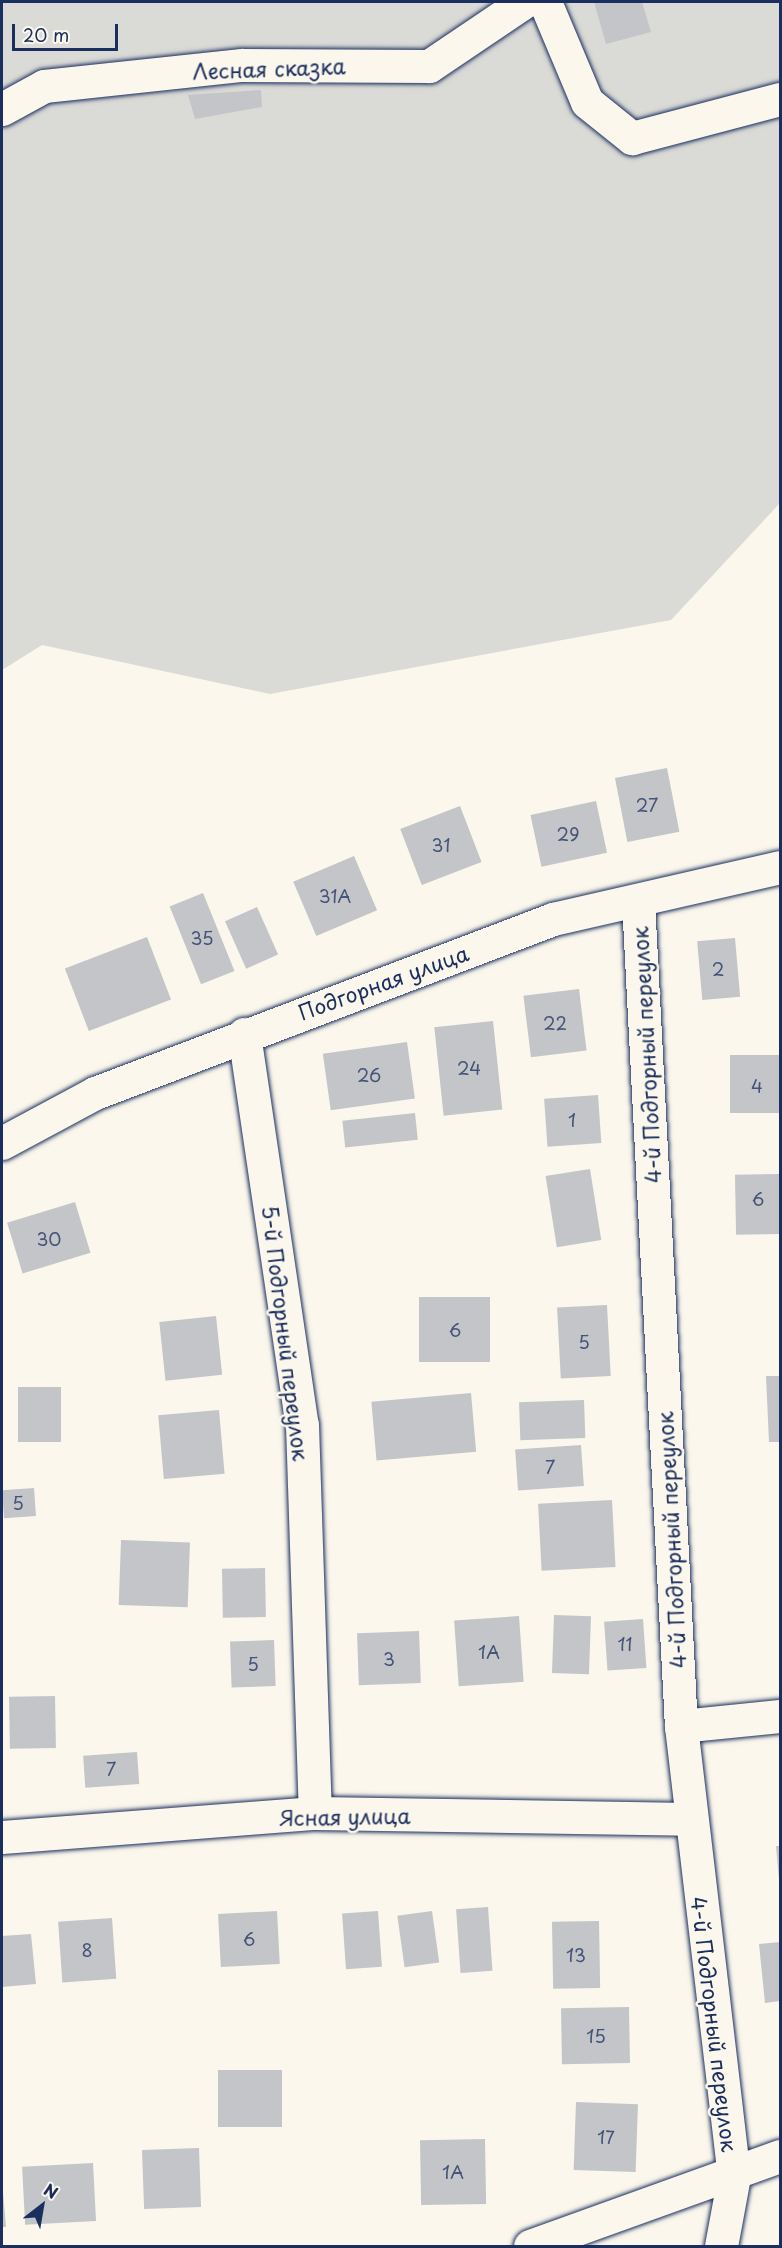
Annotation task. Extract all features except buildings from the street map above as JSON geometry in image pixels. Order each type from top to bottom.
[{"type":"street","name":"Лесная сказка","points":[[2,109],[44,86],[242,65],[429,66],[524,2]]},
{"type":"street","points":[[544,2],[587,102],[632,138],[780,99]]},
{"type":"street","name":"Подгорная улица","points":[[2,1143],[95,1093],[244,1034],[553,919],[780,867]]},
{"type":"street","name":"4-й Подгорный переулок","points":[[638,901],[681,1726],[689,1819],[734,2176],[721,2247]]},
{"type":"street","name":"5-й Подгорный переулок","points":[[244,1034],[302,1425],[315,1813]]},
{"type":"street","points":[[681,1726],[780,1716]]},
{"type":"street","name":"Ясная улица","points":[[2,1837],[315,1813],[689,1819]]},
{"type":"street","points":[[530,2247],[734,2176],[780,2156]]},
{"type":"shaded area","points":[[2,2],[780,2],[780,503],[671,620],[270,694],[42,645],[2,670]]}]
